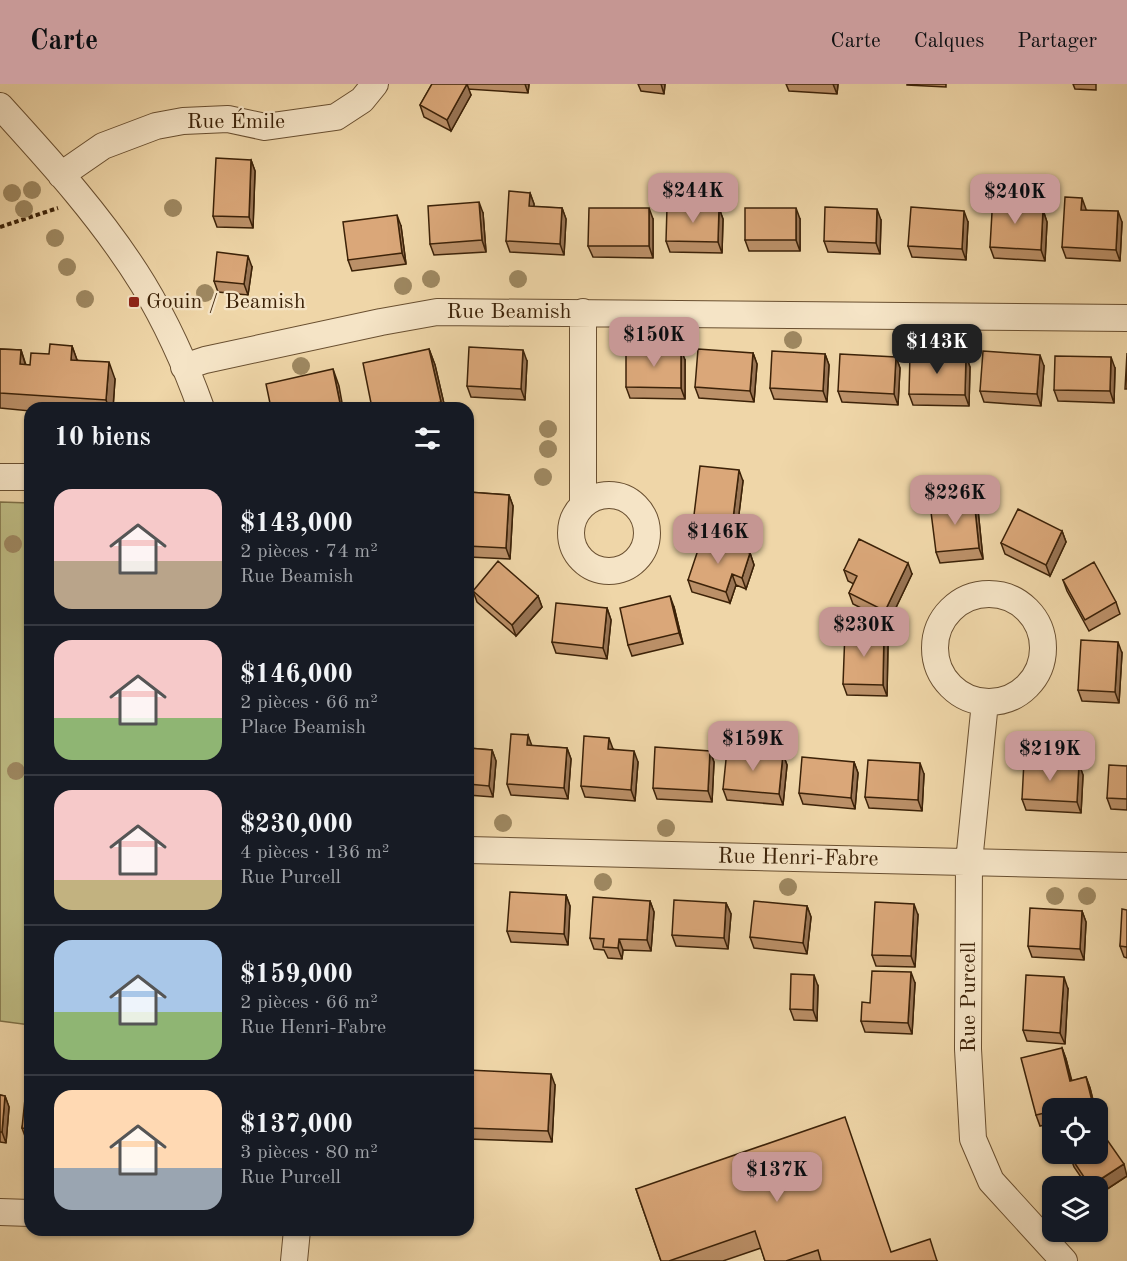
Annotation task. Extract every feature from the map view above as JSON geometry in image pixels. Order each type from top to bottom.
[{"type":"street","name":"Rue Émile","points":[[61,175],[103,146],[162,124],[228,118],[265,127],[336,117],[362,100],[375,84]]},
{"type":"street","points":[[0,106],[61,175],[106,231],[143,285],[184,367],[199,402]]},
{"type":"street","name":"Rue Beamish","points":[[184,367],[247,351],[437,312],[1127,318]]},
{"type":"street","points":[[583,312],[583,504]]},
{"type":"street","points":[[0,477],[24,477]]},
{"type":"street","points":[[983,594],[1000,594],[1017,601],[1031,613],[1040,628],[1044,646],[1041,664],[1033,680],[1020,693],[1003,700],[985,702],[968,698],[953,688],[942,674],[936,658],[936,640],[941,623],[952,609],[966,599],[983,594]]},
{"type":"street","name":"Rue Purcell","points":[[985,702],[969,862],[968,1049],[973,1139],[991,1181],[1064,1261]]},
{"type":"street","name":"Rue Henri-Fabre","points":[[474,850],[1127,866]]},
{"type":"street","points":[[0,1212],[24,1213]]},
{"type":"street","points":[[294,1261],[296,1236]]},
{"type":"path","points":[[0,228],[65,206]]},
{"type":"shaded area","points":[[0,502],[24,503],[24,1024],[0,1021]]},
{"type":"building","points":[[432,84],[467,84],[447,120],[420,105]]},
{"type":"building","points":[[216,158],[251,160],[249,217],[213,216]]},
{"type":"building","points":[[509,191],[530,193],[529,206],[562,208],[560,244],[506,241]]},
{"type":"building","points":[[993,195],[1018,197],[1017,209],[1043,210],[1041,250],[990,247]]},
{"type":"building","points":[[1065,197],[1082,198],[1081,210],[1118,211],[1116,250],[1062,247]]},
{"type":"building","points":[[479,202],[482,240],[430,244],[428,206]]},
{"type":"building","points":[[667,207],[719,208],[718,242],[666,241]]},
{"type":"building","points":[[825,207],[877,209],[876,243],[824,241]]},
{"type":"building","points":[[911,207],[964,211],[962,249],[908,246]]},
{"type":"building","points":[[589,208],[649,208],[649,246],[588,246]]},
{"type":"building","points":[[745,208],[796,208],[796,240],[745,240]]},
{"type":"building","points":[[397,215],[402,253],[348,260],[343,222]]},
{"type":"building","points":[[217,252],[248,256],[244,284],[214,281]]},
{"type":"building","points":[[50,344],[72,346],[71,360],[109,362],[106,400],[0,393],[0,349],[21,350],[20,364],[30,365],[31,353],[49,354]]},
{"type":"building","points":[[469,347],[523,350],[521,389],[467,386]]},
{"type":"building","points":[[626,348],[681,349],[681,388],[626,387]]},
{"type":"building","points":[[429,349],[441,402],[371,402],[363,363]]},
{"type":"building","points":[[698,349],[753,353],[750,391],[695,387]]},
{"type":"building","points":[[772,351],[825,354],[823,391],[770,388]]},
{"type":"building","points":[[983,351],[1040,355],[1037,394],[980,391]]},
{"type":"building","points":[[1127,353],[1127,389],[1125,389]]},
{"type":"building","points":[[840,354],[896,357],[894,394],[838,391]]},
{"type":"building","points":[[910,354],[966,356],[965,395],[909,394]]},
{"type":"building","points":[[1055,356],[1111,357],[1110,391],[1054,390]]},
{"type":"building","points":[[333,369],[340,402],[270,402],[266,384]]},
{"type":"building","points":[[700,466],[739,470],[733,519],[694,515]]},
{"type":"building","points":[[474,492],[509,495],[506,548],[474,546]]},
{"type":"building","points":[[974,499],[979,548],[936,552],[930,504]]},
{"type":"building","points":[[1018,509],[1062,531],[1046,565],[1001,543]]},
{"type":"building","points":[[702,538],[750,553],[742,578],[732,574],[726,592],[688,580]]},
{"type":"building","points":[[859,539],[908,563],[885,611],[849,593],[857,576],[844,570]]},
{"type":"building","points":[[498,561],[538,596],[512,625],[474,590]]},
{"type":"building","points":[[1094,562],[1116,602],[1085,620],[1063,580]]},
{"type":"building","points":[[670,596],[679,633],[628,645],[620,608]]},
{"type":"building","points":[[556,603],[607,608],[603,648],[552,642]]},
{"type":"building","points":[[845,631],[884,632],[883,685],[843,684]]},
{"type":"building","points":[[1081,640],[1118,642],[1115,692],[1078,690]]},
{"type":"building","points":[[511,734],[528,735],[527,745],[567,748],[564,788],[507,784]]},
{"type":"building","points":[[584,736],[609,738],[608,749],[634,751],[631,790],[581,786]]},
{"type":"building","points":[[655,747],[710,751],[708,791],[653,788]]},
{"type":"building","points":[[474,748],[492,750],[489,786],[474,785]]},
{"type":"building","points":[[727,750],[783,754],[779,794],[723,789]]},
{"type":"building","points":[[802,757],[854,762],[851,798],[799,793]]},
{"type":"building","points":[[868,760],[920,763],[918,800],[865,797]]},
{"type":"building","points":[[1024,761],[1079,764],[1077,802],[1022,799]]},
{"type":"building","points":[[1109,765],[1127,766],[1127,799],[1107,798]]},
{"type":"building","points":[[510,892],[566,895],[564,934],[507,931]]},
{"type":"building","points":[[593,897],[650,901],[647,940],[619,939],[618,948],[603,947],[604,939],[590,938]]},
{"type":"building","points":[[674,900],[726,903],[724,938],[672,935]]},
{"type":"building","points":[[754,901],[807,906],[803,943],[750,937]]},
{"type":"building","points":[[875,902],[914,904],[911,956],[872,955]]},
{"type":"building","points":[[1030,908],[1082,911],[1080,949],[1028,946]]},
{"type":"building","points":[[1122,909],[1127,910],[1127,947],[1120,946]]},
{"type":"building","points":[[872,971],[911,972],[908,1023],[861,1021],[862,1002],[870,1003]]},
{"type":"building","points":[[791,974],[814,975],[813,1010],[790,1009]]},
{"type":"building","points":[[1026,975],[1064,977],[1060,1033],[1023,1030]]},
{"type":"building","points":[[1062,1048],[1070,1081],[1086,1077],[1091,1098],[1042,1098],[1042,1114],[1036,1115],[1021,1058]]},
{"type":"building","points":[[474,1070],[551,1074],[548,1131],[474,1128]]},
{"type":"building","points":[[0,1095],[5,1096],[2,1132],[0,1132]]},
{"type":"building","points":[[845,1117],[891,1252],[930,1239],[937,1261],[821,1261],[818,1250],[786,1261],[765,1261],[755,1231],[669,1261],[661,1261],[636,1189]]},
{"type":"building","points":[[1108,1141],[1124,1164],[1105,1176],[1083,1176],[1075,1164],[1108,1164]]},
{"type":"place","name":"Gouin / Beamish","points":[[134,302]]}]
